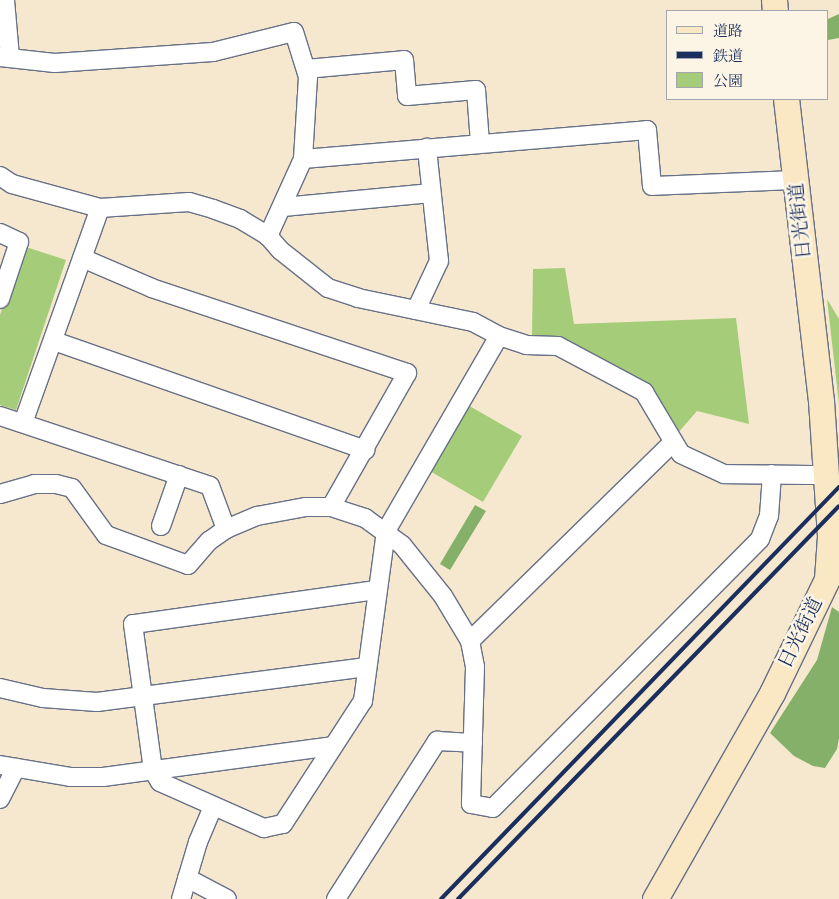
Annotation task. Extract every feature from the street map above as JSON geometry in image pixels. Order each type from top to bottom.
[{"type":"main road","name":"日光街道","points":[[655,899],[833,583],[835,531],[827,475],[797,180],[786,100]]},
{"type":"street","points":[[5,0],[5,57],[55,63],[212,52],[294,32],[306,69],[303,159],[283,207],[268,236]]},
{"type":"street","points":[[306,69],[404,60],[406,96],[476,90],[480,143]]},
{"type":"street","points":[[303,159],[647,130],[652,186],[797,180]]},
{"type":"street","points":[[416,310],[439,261],[427,148]]},
{"type":"street","points":[[0,176],[12,184],[100,208],[189,202],[240,219],[268,236],[280,250],[328,288],[358,298],[473,322],[499,336],[526,345],[558,346],[644,392],[672,443],[681,454],[724,474],[827,475]]},
{"type":"street","points":[[283,207],[431,193]]},
{"type":"street","points":[[24,423],[100,208]]},
{"type":"street","points":[[0,233],[19,242],[0,300]]},
{"type":"street","points":[[82,258],[152,288],[407,373],[331,507]]},
{"type":"street","points":[[376,590],[133,624],[145,698],[153,770],[160,782],[264,828],[283,824],[363,701],[376,590],[386,531],[499,336]]},
{"type":"street","points":[[54,342],[365,450]]},
{"type":"street","points":[[0,416],[210,486],[226,529]]},
{"type":"street","points":[[470,641],[672,443]]},
{"type":"street","points":[[0,494],[34,484],[56,484],[72,488],[106,535],[188,565],[208,541],[226,529],[257,516],[306,507],[331,507],[353,512],[386,531],[402,544],[443,596],[470,641],[475,666],[471,804],[493,808],[760,539],[769,516],[772,474]]},
{"type":"street","points":[[160,526],[179,475]]},
{"type":"street","points":[[0,688],[43,698],[97,702],[145,698],[367,667]]},
{"type":"street","points":[[336,899],[437,741],[473,743]]},
{"type":"street","points":[[0,798],[8,766],[70,778],[153,770],[332,746]]},
{"type":"street","points":[[181,899],[213,807]]},
{"type":"street","points":[[187,878],[227,899]]},
{"type":"green space","points":[[839,14],[839,38],[829,40],[829,19]]},
{"type":"green space","points":[[23,246],[66,260],[16,410],[0,405],[0,315]]},
{"type":"green space","points":[[565,268],[574,324],[736,318],[749,424],[697,411],[677,434],[645,383],[564,340],[532,335],[533,269]]},
{"type":"green space","points":[[827,299],[839,319],[839,404]]},
{"type":"green space","points":[[466,404],[522,436],[483,502],[428,470]]},
{"type":"green space","points":[[475,505],[486,511],[450,570],[440,564]]},
{"type":"green space","points":[[832,607],[839,612],[839,738],[837,749],[825,768],[813,766],[794,756],[770,733],[817,660]]},
{"type":"railway","points":[[441,899],[839,487]]},
{"type":"railway","points":[[458,899],[839,506]]}]
